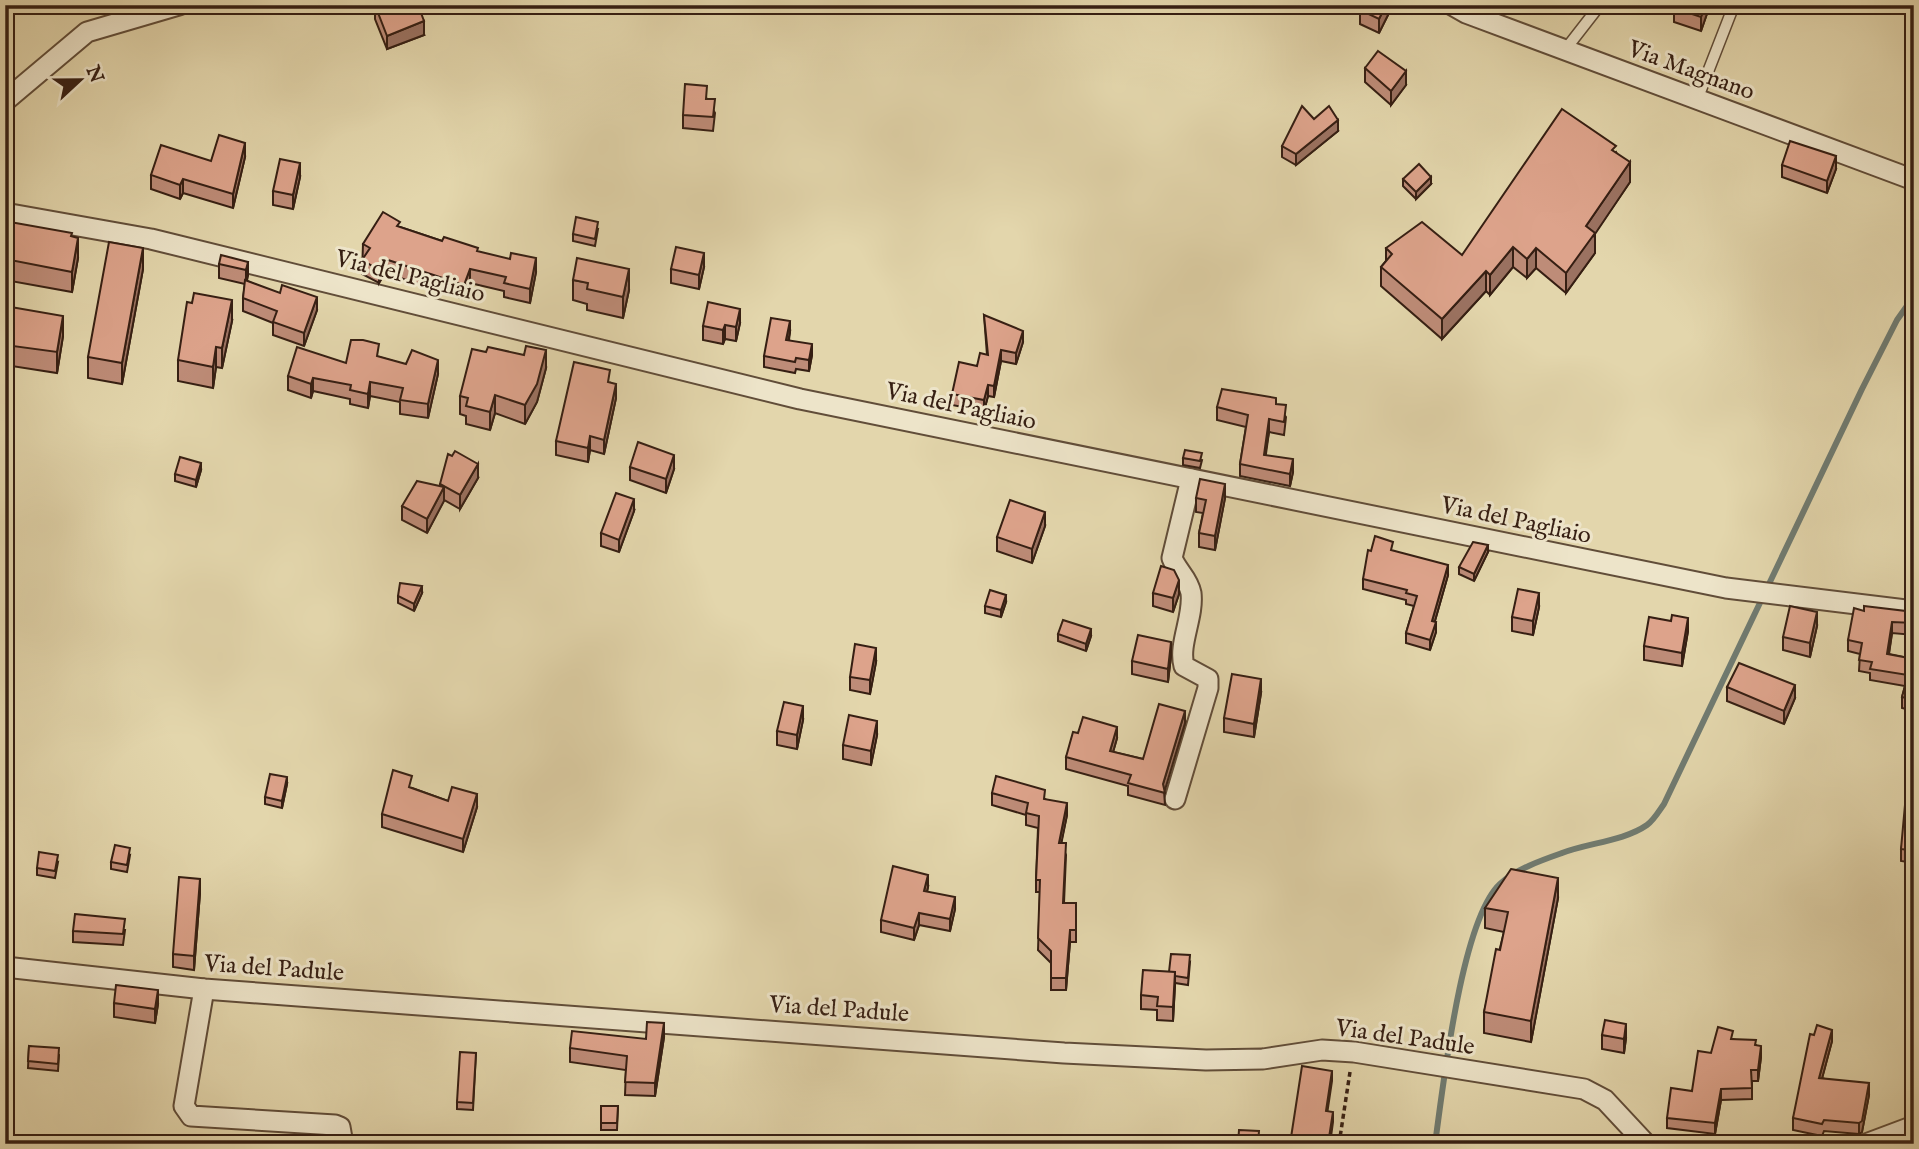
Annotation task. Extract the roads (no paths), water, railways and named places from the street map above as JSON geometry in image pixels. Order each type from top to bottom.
[{"type":"street","points":[[5,101],[87,32],[179,5]]},
{"type":"street","name":"Via Magnano","points":[[1452,5],[1564,50],[1914,180]]},
{"type":"street","name":"Via del Pagliaio","points":[[5,213],[150,239],[800,399],[1754,592],[1914,611]]},
{"type":"street","points":[[1175,799],[1208,688],[1208,678],[1184,666],[1182,658],[1191,613],[1191,592],[1172,558],[1191,479]]},
{"type":"street","name":"Via del Padule","points":[[5,967],[205,989],[1064,1053],[1206,1060],[1263,1059],[1322,1050],[1353,1052],[1584,1089],[1605,1100],[1646,1144]]},
{"type":"street","points":[[205,989],[184,1106],[191,1116],[335,1125],[340,1127],[343,1144]]},
{"type":"street","points":[[1866,1144],[1914,1126]]},
{"type":"lane","points":[[1564,50],[1600,5]]},
{"type":"lane","points":[[1697,100],[1734,5]]},
{"type":"waterway","points":[[1435,1144],[1464,967],[1486,903],[1500,884],[1521,869],[1572,850],[1628,835],[1652,821],[1664,804],[1862,389],[1897,320],[1914,296]]}]
